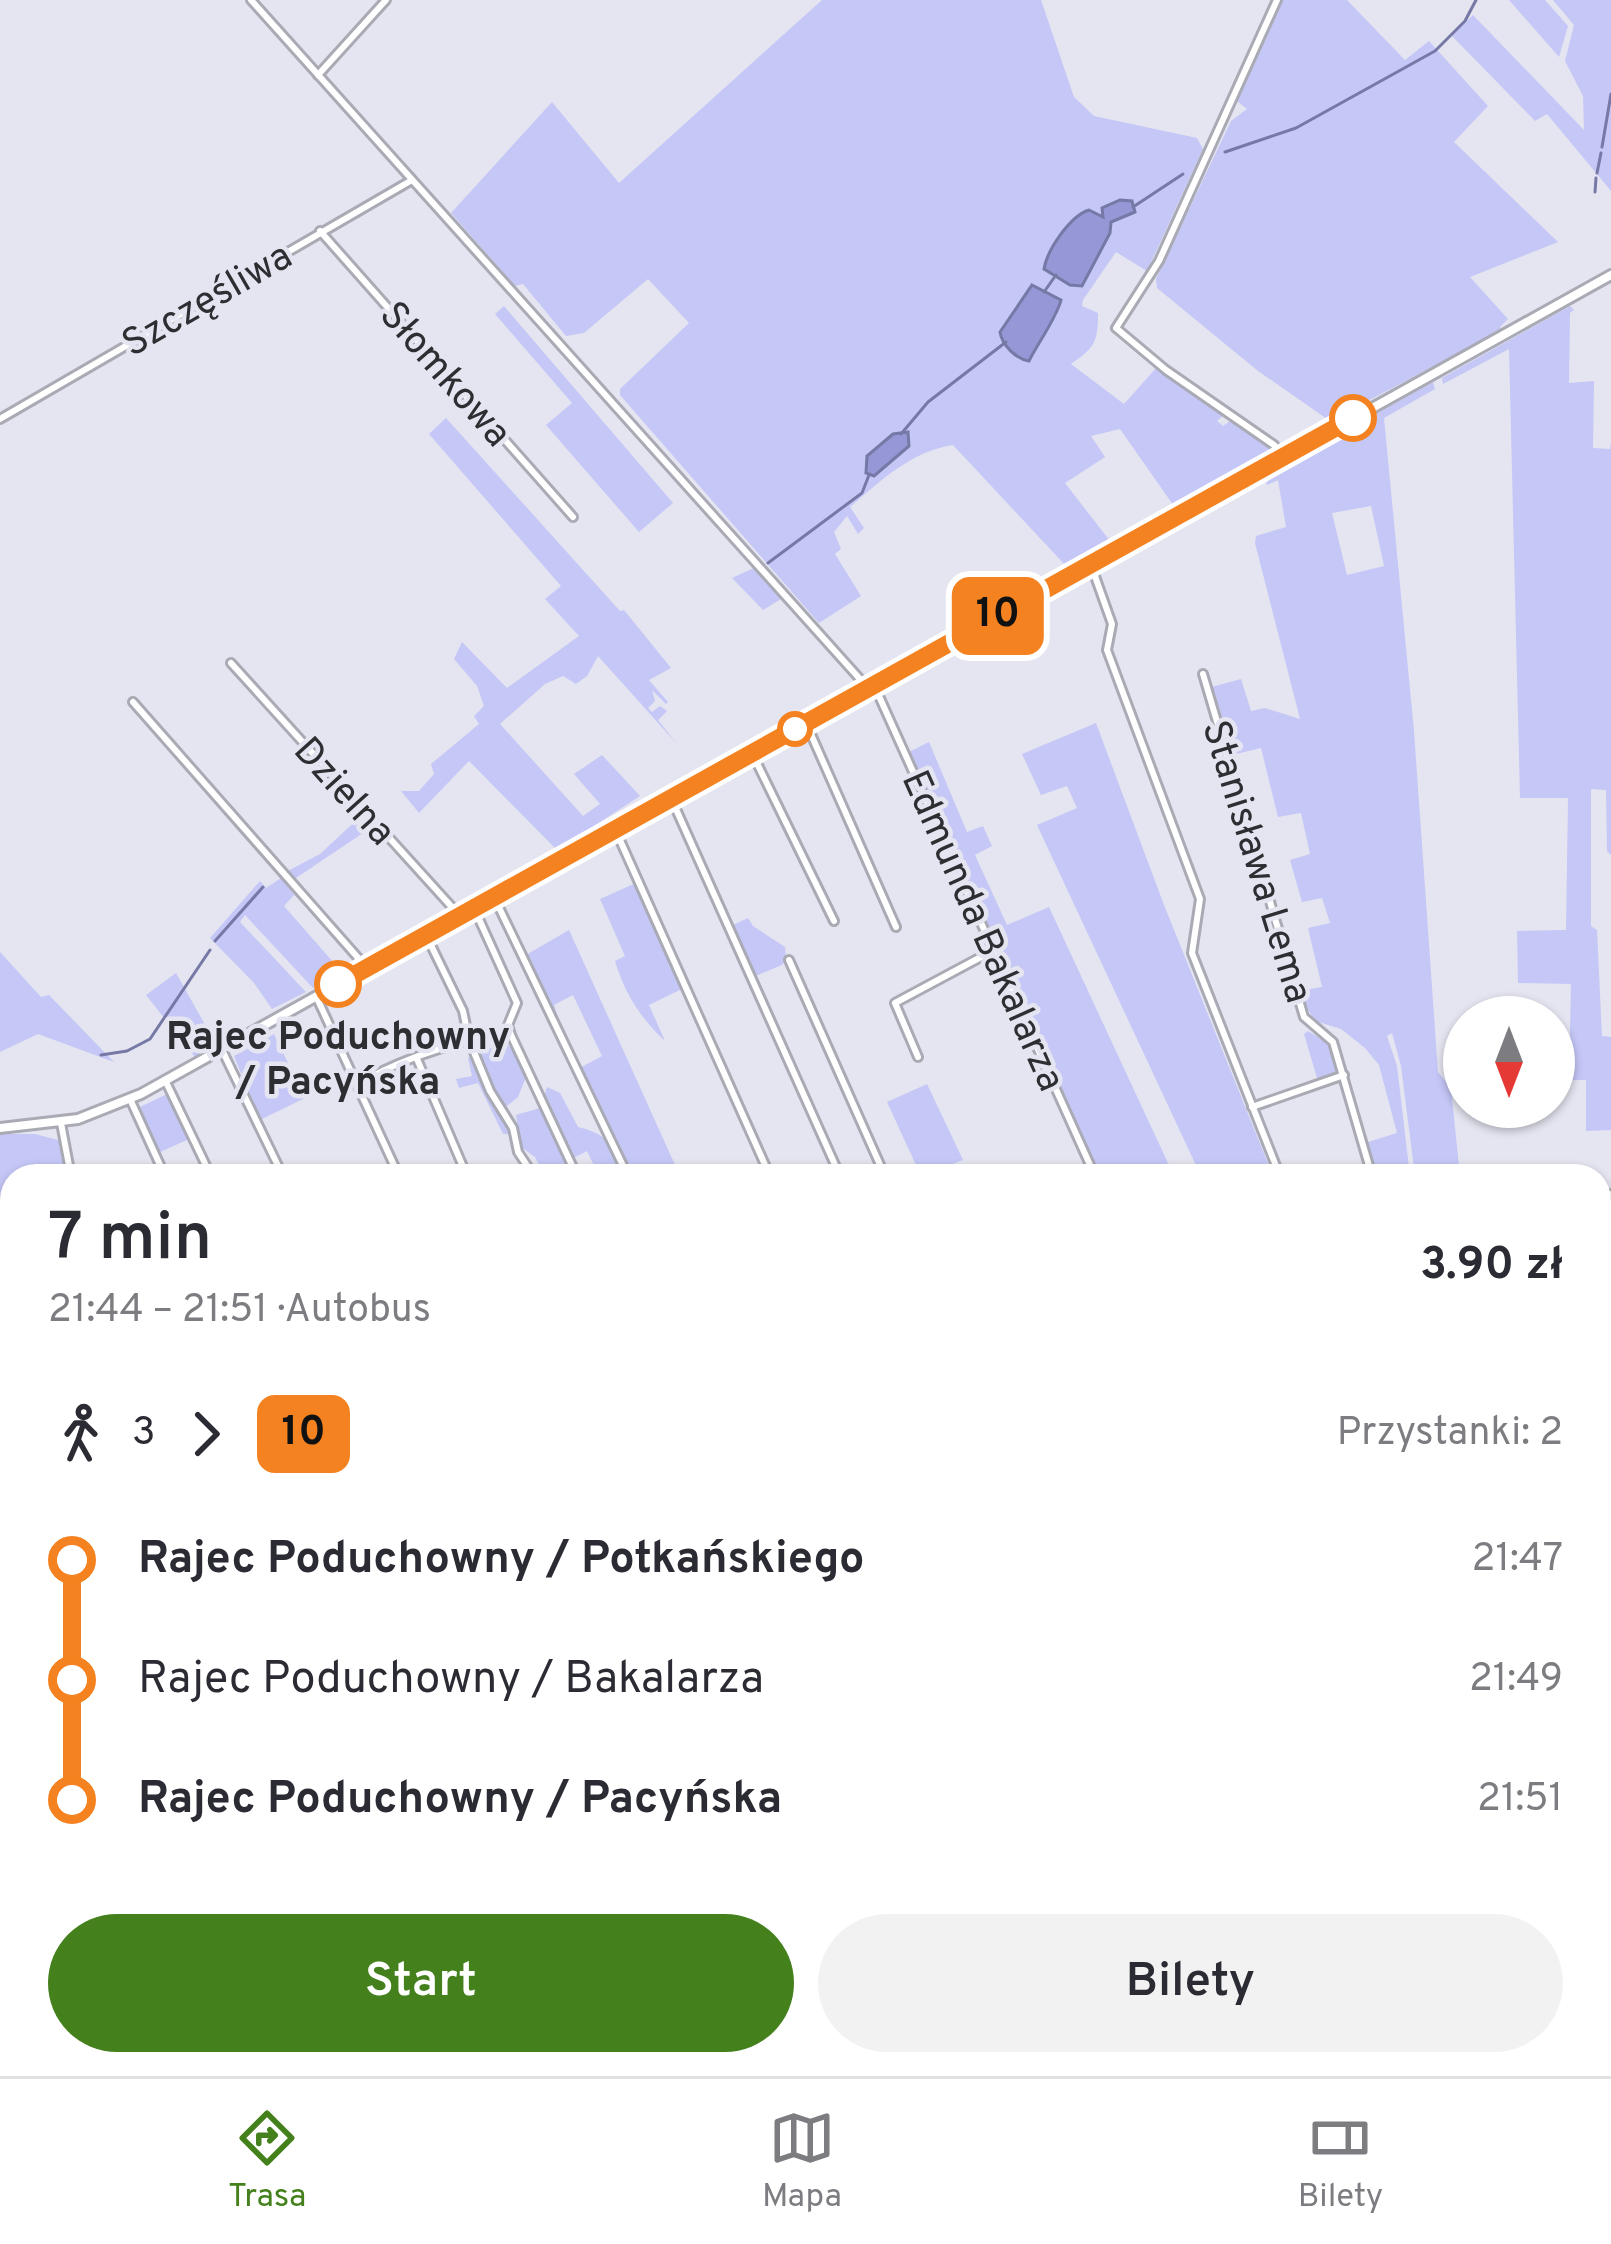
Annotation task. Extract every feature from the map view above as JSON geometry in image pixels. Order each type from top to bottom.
[{"type":"main road","points":[[0,1129],[61,1123],[130,1100],[1611,275]]},
{"type":"street","name":"Edmunda Bakalarza","points":[[251,0],[871,687],[1090,1164]]},
{"type":"street","points":[[318,76],[386,0]]},
{"type":"street","points":[[1277,0],[1160,260],[1116,328],[1166,370],[1274,445],[1283,457]]},
{"type":"street","name":"Szczęśliwa","points":[[0,419],[413,180]]},
{"type":"street","name":"Słomkowa","points":[[320,231],[573,517]]},
{"type":"street","points":[[1091,564],[1112,624],[1107,650],[1200,899],[1192,952],[1275,1164]]},
{"type":"street","name":"Dzielna","points":[[231,663],[460,916]]},
{"type":"street","name":"Stanisława Lema","points":[[1203,674],[1304,1017],[1333,1042],[1369,1164]]},
{"type":"street","points":[[133,702],[367,968]]},
{"type":"street","points":[[806,723],[896,927]]},
{"type":"street","points":[[752,754],[834,921]]},
{"type":"street","points":[[671,798],[835,1164]]},
{"type":"street","points":[[615,830],[765,1164]]},
{"type":"street","points":[[494,897],[622,1164]]},
{"type":"street","points":[[474,908],[517,1003],[508,1025],[511,1035],[571,1164]]},
{"type":"street","points":[[426,935],[463,1011],[490,1091],[513,1129],[526,1164]]},
{"type":"street","points":[[919,1057],[896,1003],[995,949]]},
{"type":"street","points":[[789,960],[880,1164]]},
{"type":"street","points":[[316,996],[394,1164]]},
{"type":"street","points":[[358,1084],[404,1060],[469,1040]]},
{"type":"street","points":[[221,1049],[277,1164]]},
{"type":"street","points":[[417,1059],[462,1164]]},
{"type":"street","points":[[1252,1107],[1344,1076]]},
{"type":"street","points":[[165,1080],[205,1164]]},
{"type":"street","points":[[130,1100],[159,1164]]},
{"type":"street","points":[[61,1123],[69,1164]]},
{"type":"shaded area","points":[[822,0],[1041,0],[1074,97],[1094,116],[1197,138],[1203,149],[1147,271],[1116,252],[1083,300],[1082,306],[1098,313],[1096,338],[1071,364],[1124,404],[1157,367],[1224,415],[1217,421],[1223,426],[1232,420],[1273,449],[1276,457],[1176,509],[1120,429],[1091,436],[1105,457],[1065,483],[1110,541],[1149,520],[1152,525],[1105,552],[1102,548],[1095,551],[1095,557],[1073,564],[1072,570],[1057,578],[1053,574],[1066,566],[953,445],[923,454],[850,507],[864,528],[858,534],[847,516],[834,532],[841,549],[835,554],[861,596],[819,623],[620,395],[620,389],[689,323],[648,279],[584,333],[566,336],[523,284],[515,286],[451,213],[552,102],[619,183]],"holes":[[[1058,314],[1038,338],[1029,361],[1019,359],[1001,340]]]},
{"type":"shaded area","points":[[1282,0],[1347,0],[1405,60],[1429,41],[1488,106],[1454,142],[1558,242],[1470,277],[1508,319],[1502,330],[1330,421],[1258,371],[1157,288],[1156,279],[1231,121],[1247,109],[1237,101]]},
{"type":"shaded area","points":[[1509,0],[1545,0],[1568,26],[1559,57]]},
{"type":"shaded area","points":[[1553,0],[1611,0],[1611,191],[1547,114],[1535,121],[1452,36],[1473,15],[1584,130],[1583,96],[1565,61],[1574,25]]},
{"type":"shaded area","points":[[1120,200],[1132,201],[1135,212],[1111,222],[1110,233],[1082,286],[1070,285],[1044,269],[1074,219],[1089,210],[1103,217],[1102,208]]},
{"type":"shaded area","points":[[1032,285],[1061,300],[1029,361],[1010,351],[1000,332]]},
{"type":"shaded area","points":[[504,306],[673,503],[639,532],[546,425],[572,403],[495,314]]},
{"type":"shaded area","points":[[1570,306],[1574,310],[1570,313],[1569,383],[1594,381],[1593,448],[1610,449],[1611,442],[1611,855],[1607,851],[1606,790],[1591,789],[1591,926],[1597,930],[1602,1036],[1611,1037],[1611,1130],[1586,1131],[1586,1080],[1575,1080],[1571,984],[1518,983],[1517,931],[1566,930],[1568,798],[1520,798],[1509,349],[1443,384],[1442,378]]},
{"type":"shaded area","points":[[1433,382],[1435,389],[1384,418],[1414,731],[1438,1072],[1443,1078],[1443,1128],[1455,1128],[1459,1164],[1413,1164],[1392,1033],[1387,1036],[1397,1066],[1409,1164],[1373,1164],[1368,1142],[1397,1133],[1379,1065],[1341,1029],[1315,1021],[1297,991],[1322,987],[1308,928],[1330,923],[1322,898],[1302,902],[1290,860],[1310,854],[1301,813],[1278,817],[1261,748],[1232,755],[1208,688],[1241,679],[1251,711],[1265,708],[1300,719],[1255,543],[1256,536],[1286,527],[1278,480],[1267,485],[1265,475],[1274,469],[1278,472]],"holes":[[[1371,506],[1384,566],[1347,575],[1332,513]]]},
{"type":"shaded area","points":[[446,418],[620,611],[624,610],[671,668],[649,680],[668,702],[652,690],[655,701],[648,708],[652,712],[660,706],[667,711],[658,720],[677,744],[598,656],[587,676],[576,684],[563,676],[545,684],[500,724],[583,816],[600,804],[574,774],[602,755],[640,796],[557,850],[469,761],[419,813],[401,791],[419,791],[434,774],[431,764],[479,724],[474,716],[484,706],[477,686],[454,659],[462,642],[507,688],[579,636],[545,599],[561,586],[429,434]]},
{"type":"shaded area","points":[[908,432],[909,446],[874,476],[866,473],[867,456],[893,434]]},
{"type":"shaded area","points":[[754,568],[781,599],[763,610],[732,578]]},
{"type":"shaded area","points":[[1096,723],[1268,1164],[1195,1164],[1037,825],[1077,808],[1067,786],[1041,795],[1022,754]]},
{"type":"shaded area","points":[[929,742],[967,832],[983,826],[992,846],[975,855],[1007,925],[1049,907],[1168,1164],[1095,1164],[907,753]]},
{"type":"shaded area","points":[[361,816],[377,830],[374,834],[369,829],[293,880],[286,872],[320,854]]},
{"type":"shaded area","points":[[281,878],[294,895],[284,906],[341,971],[313,988],[245,915],[240,922],[306,992],[272,1009],[210,938],[260,881],[266,888]]},
{"type":"shaded area","points":[[636,883],[684,988],[649,1005],[665,1041],[641,1014],[623,983],[615,961],[625,956],[600,899]]},
{"type":"shaded area","points":[[748,918],[785,947],[782,965],[753,977],[731,926]]},
{"type":"shaded area","points":[[569,930],[675,1164],[625,1164],[578,1069],[602,1056],[573,995],[554,1005],[566,1041],[526,955]]},
{"type":"shaded area","points":[[0,952],[41,997],[49,995],[114,1062],[38,1034],[0,1052]]},
{"type":"shaded area","points":[[176,973],[217,1046],[195,1057],[146,995]]},
{"type":"shaded area","points":[[1308,1031],[1331,1045],[1337,1066],[1335,1074],[1318,1081],[1304,1034]]},
{"type":"shaded area","points":[[274,1034],[305,1098],[260,1120],[234,1056]]},
{"type":"shaded area","points":[[508,1045],[526,1077],[518,1097],[501,1111],[511,1134],[503,1134],[478,1083],[459,1088],[456,1079],[472,1076],[468,1058]]},
{"type":"shaded area","points":[[927,1084],[963,1160],[915,1164],[887,1102]]},
{"type":"shaded area","points":[[547,1087],[560,1093],[578,1127],[609,1142],[616,1164],[593,1164],[587,1151],[569,1164],[539,1164],[521,1147],[516,1115],[540,1108]]},
{"type":"shaded area","points":[[169,1093],[189,1139],[158,1153],[138,1108]]},
{"type":"shaded area","points":[[0,1134],[35,1134],[62,1141],[66,1164],[0,1164]]},
{"type":"waterway","points":[[1225,152],[1296,128],[1435,51],[1465,21],[1476,0]]},
{"type":"waterway","points":[[1602,147],[1611,94]]},
{"type":"waterway","points":[[1597,173],[1601,153]]},
{"type":"waterway","points":[[1133,207],[1183,174]]},
{"type":"waterway","points":[[1595,192],[1596,178]]},
{"type":"waterway","points":[[1044,292],[1056,275]]},
{"type":"waterway","points":[[901,434],[928,402],[1006,342]]},
{"type":"waterway","points":[[768,563],[862,493],[869,475]]},
{"type":"waterway","points":[[215,941],[263,887]]},
{"type":"waterway","points":[[101,1055],[127,1051],[150,1039],[210,950]]},
{"type":"bus line","name":"10","points":[[338,984],[1353,418]]},
{"type":"place","name":"Rajec Poduchowny / Pacyńska","points":[[338,984]]}]
